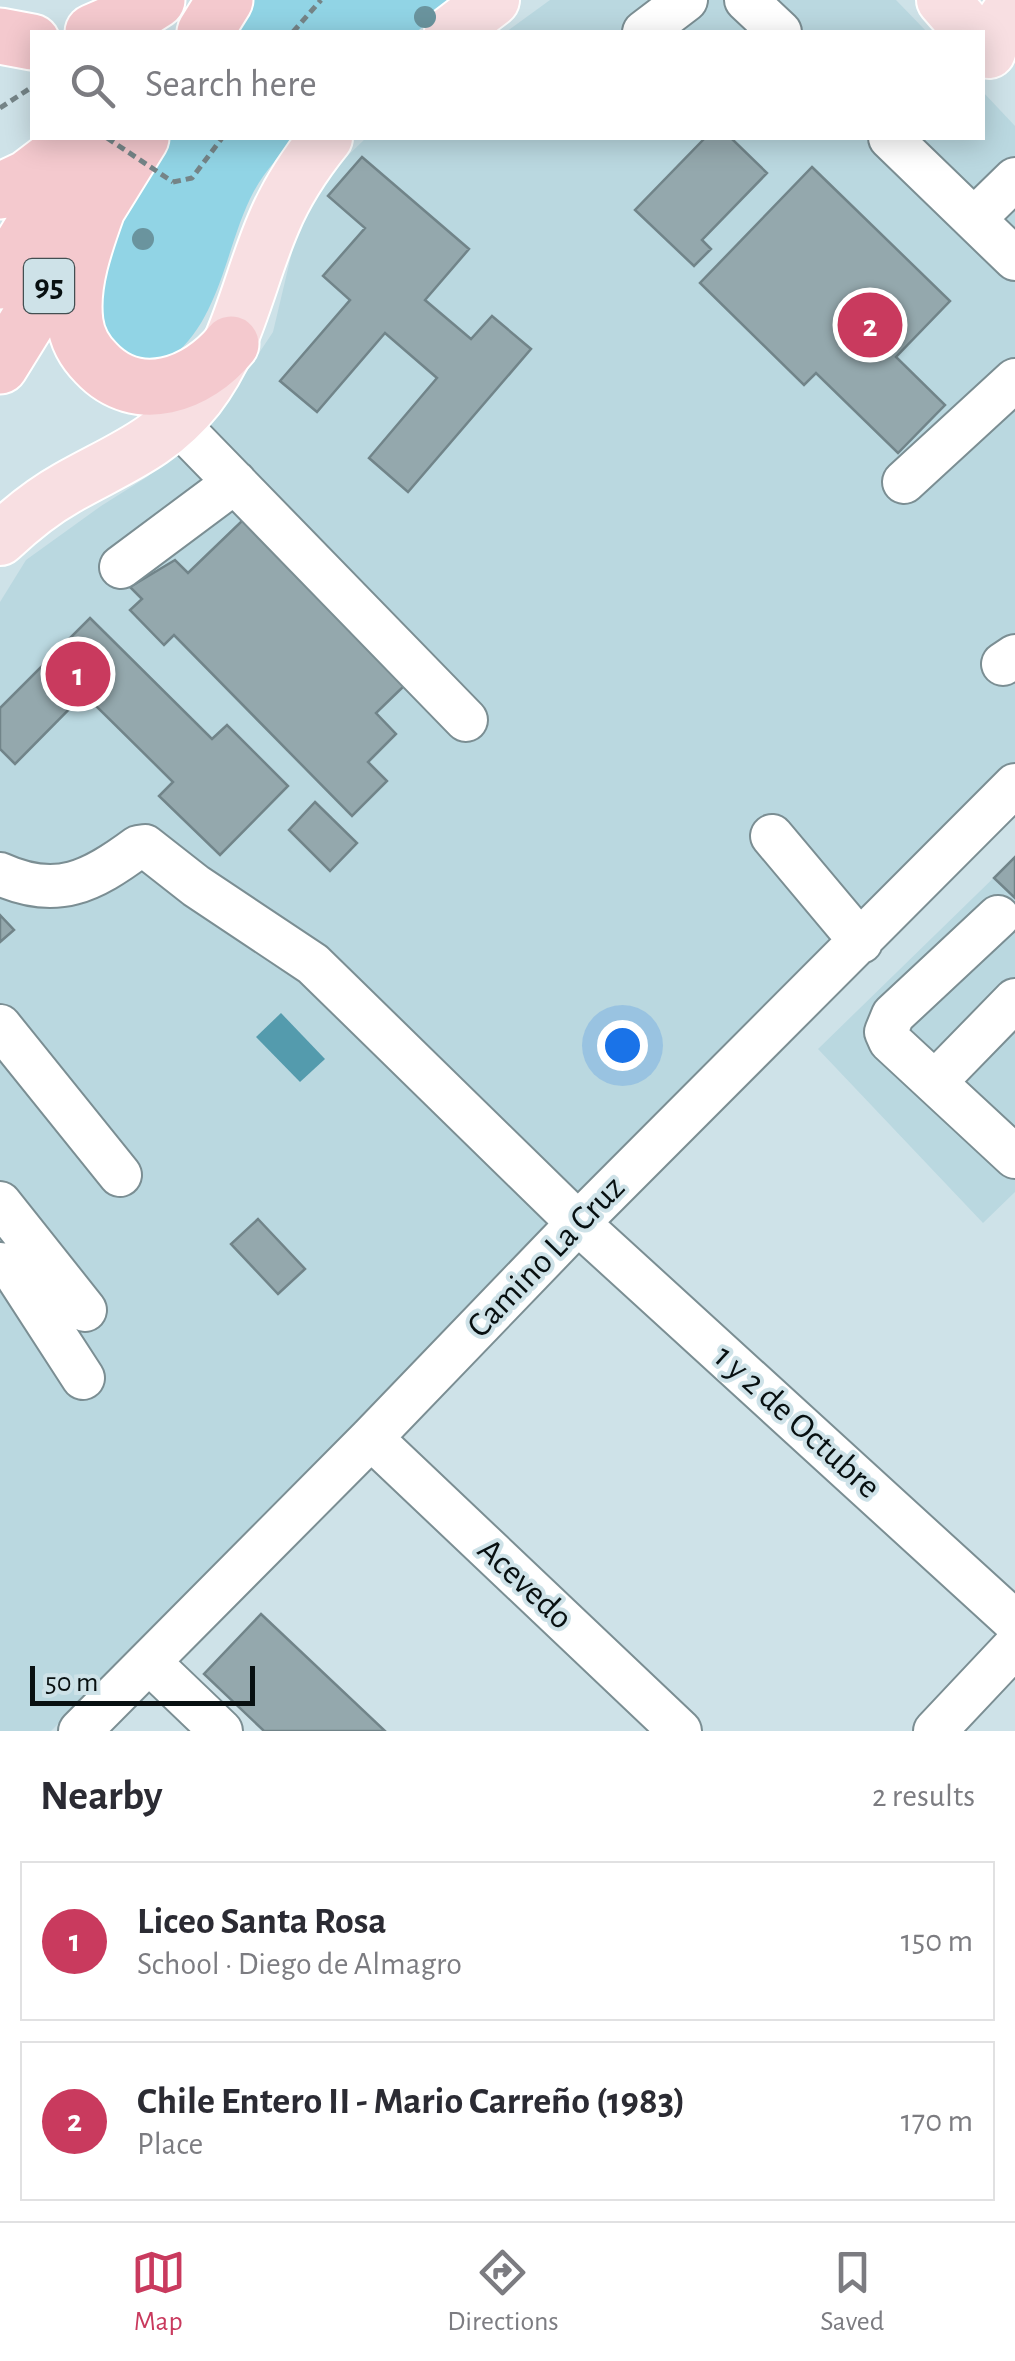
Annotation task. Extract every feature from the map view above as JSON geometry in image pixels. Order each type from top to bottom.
[{"type":"highway","points":[[98,30],[157,0]]},
{"type":"highway","points":[[154,30],[173,0]]},
{"type":"highway","points":[[206,30],[225,0]]},
{"type":"highway","points":[[0,36],[30,42]]},
{"type":"highway","points":[[0,191],[28,178],[77,140]]},
{"type":"highway","name":"95","points":[[0,281],[87,140]]},
{"type":"highway","name":"95","points":[[0,366],[139,140]]},
{"type":"highway","points":[[98,207],[79,273],[75,323],[83,347],[102,370],[140,387],[171,385],[204,372],[231,344]]},
{"type":"main road","points":[[454,30],[493,0]]},
{"type":"main road","points":[[985,32],[996,31],[1015,2]]},
{"type":"main road","points":[[0,539],[41,504],[141,450],[176,422],[199,396],[231,344],[274,222],[307,161],[324,140]]},
{"type":"street","points":[[647,30],[686,0]]},
{"type":"street","points":[[746,0],[778,30]]},
{"type":"street","points":[[892,140],[1015,260]]},
{"type":"street","points":[[975,218],[1015,179]]},
{"type":"street","points":[[904,482],[1015,380]]},
{"type":"street","points":[[176,422],[466,720]]},
{"type":"street","points":[[121,567],[235,482]]},
{"type":"street","name":"Camino La Cruz","points":[[80,1731],[1015,785]]},
{"type":"street","points":[[772,836],[861,942]]},
{"type":"street","name":"1 y 2 de Octubre","points":[[0,874],[30,883],[74,884],[100,876],[145,846],[196,886],[313,964],[578,1223],[1015,1622]]},
{"type":"street","points":[[998,918],[894,1015],[886,1032],[890,1042],[1011,1145]]},
{"type":"street","points":[[936,1081],[1015,1000]]},
{"type":"street","points":[[0,1026],[120,1174]]},
{"type":"street","points":[[0,1202],[85,1310]]},
{"type":"street","points":[[0,1264],[13,1270],[84,1378]]},
{"type":"street","name":"Acevedo","points":[[371,1438],[680,1731]]},
{"type":"street","points":[[936,1731],[1015,1646]]},
{"type":"street","points":[[148,1662],[221,1731]]},
{"type":"path","points":[[295,30],[321,0]]},
{"type":"path","points":[[0,108],[30,90]]},
{"type":"path","points":[[110,140],[173,182],[192,178],[220,140]]},
{"type":"shaded area","points":[[250,0],[459,0],[419,30],[232,30]]},
{"type":"shaded area","points":[[550,0],[896,0],[925,30],[509,30]]},
{"type":"shaded area","points":[[985,94],[1015,126],[1015,767],[51,1731],[0,1731],[0,602],[26,560],[147,477],[213,422],[273,332],[305,197],[364,140],[985,140]]},
{"type":"shaded area","points":[[168,140],[295,140],[254,191],[213,300],[189,340],[168,359],[129,371],[84,302],[111,235]]},
{"type":"shaded area","points":[[1015,857],[1015,1192],[983,1223],[818,1049]]},
{"type":"shaded area","points":[[281,1013],[325,1059],[300,1082],[256,1037]]},
{"type":"building","points":[[703,140],[733,140],[767,173],[702,240],[711,249],[694,266],[635,210]]},
{"type":"building","points":[[362,157],[469,249],[425,300],[471,339],[492,316],[531,349],[408,492],[369,458],[437,378],[385,333],[317,412],[280,381],[350,300],[323,276],[365,228],[328,196]]},
{"type":"building","points":[[812,167],[950,301],[896,357],[945,405],[898,453],[816,373],[804,385],[700,283]]},
{"type":"building","points":[[244,519],[404,686],[376,713],[396,734],[368,762],[387,781],[352,816],[174,635],[164,645],[130,610],[142,599],[130,587],[175,560],[188,573]]},
{"type":"building","points":[[90,618],[212,739],[227,725],[288,786],[220,855],[159,796],[173,782],[84,694],[15,764],[0,749],[0,708]]},
{"type":"building","points":[[315,802],[357,843],[330,871],[289,830]]},
{"type":"building","points":[[1015,857],[1015,898],[994,878]]},
{"type":"building","points":[[0,915],[14,930],[0,942]]},
{"type":"building","points":[[258,1219],[305,1269],[278,1294],[231,1244]]},
{"type":"building","points":[[261,1614],[385,1731],[264,1731],[204,1674]]},
{"type":"place","name":"Chile Entero II - Mario Carreño (1983)","points":[[870,325]]},
{"type":"place","name":"Liceo Santa Rosa","points":[[78,674]]}]
